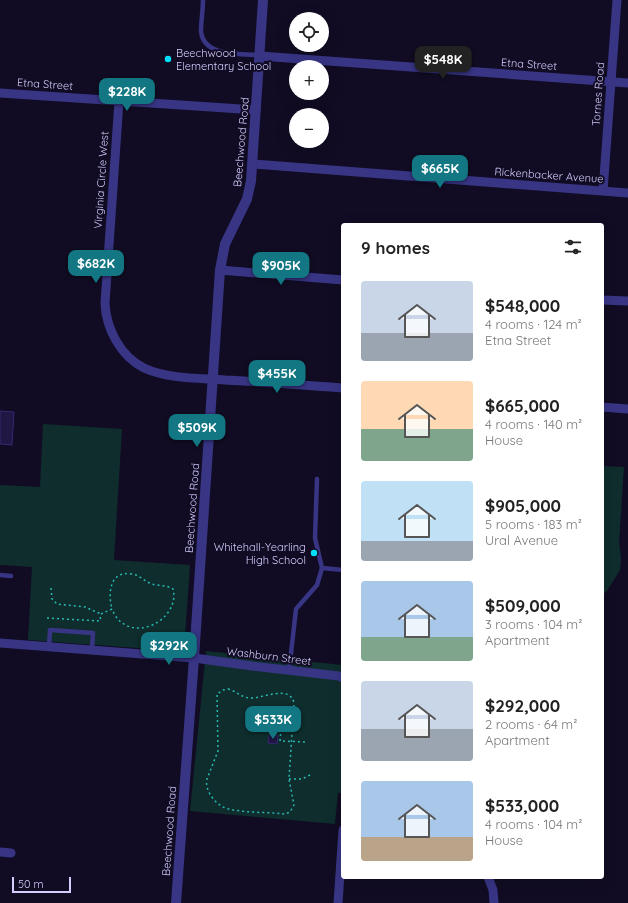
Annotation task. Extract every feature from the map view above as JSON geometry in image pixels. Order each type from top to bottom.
[{"type":"street","name":"Beechwood Road","points":[[176,903],[220,270],[225,244],[247,199],[253,164],[263,0]]},
{"type":"street","name":"Tornes Road","points":[[602,191],[617,0]]},
{"type":"street","name":"Etna Street","points":[[260,56],[628,83]]},
{"type":"street","name":"Etna Street","points":[[0,93],[256,110]]},
{"type":"street","name":"Virginia Circle West","points":[[118,101],[105,303],[109,324],[117,344],[143,367],[171,375],[341,388]]},
{"type":"street","name":"Rickenbacker Avenue","points":[[253,164],[628,193]]},
{"type":"street","points":[[220,270],[341,280]]},
{"type":"street","points":[[604,300],[628,302]]},
{"type":"street","points":[[604,407],[628,409]]},
{"type":"street","name":"Washburn Street","points":[[0,643],[194,658],[341,677]]},
{"type":"street","points":[[0,852],[11,853]]},
{"type":"street","points":[[338,903],[341,867]]},
{"type":"street","points":[[489,879],[493,890],[494,900]]},
{"type":"lane","points":[[203,0],[201,33],[204,41],[210,47],[219,52],[260,56]]},
{"type":"lane","points":[[289,670],[296,609],[317,585],[322,568],[315,538],[317,479]]},
{"type":"lane","points":[[322,568],[341,570]]},
{"type":"lane","points":[[0,575],[11,576]]},
{"type":"lane","points":[[49,646],[50,630],[93,633],[92,650]]},
{"type":"path","points":[[125,574],[133,574],[153,584],[170,586],[173,589],[174,602],[167,614],[161,621],[152,625],[144,627],[129,626],[121,622],[112,610],[110,594],[112,582],[117,577],[125,574]]},
{"type":"path","points":[[52,588],[52,599],[57,604],[85,607],[101,614],[112,610]]},
{"type":"path","points":[[47,618],[100,622],[101,614]]},
{"type":"path","points":[[228,689],[250,698],[281,693],[292,697],[294,703],[290,779],[294,805],[290,812],[285,814],[228,809],[210,795],[206,784],[218,751],[217,694],[228,689]]},
{"type":"path","points":[[281,730],[280,740],[306,742]]},
{"type":"path","points":[[290,779],[302,779],[312,774]]},
{"type":"green space","points":[[43,424],[122,429],[114,560],[190,565],[184,649],[179,651],[28,640],[32,567],[0,565],[0,485],[40,487]]},
{"type":"green space","points":[[604,466],[624,467],[619,543],[621,557],[620,570],[604,593]]},
{"type":"green space","points":[[206,651],[341,665],[341,793],[338,793],[335,824],[190,811]]},
{"type":"building","points":[[0,411],[14,412],[12,445],[0,444]]},
{"type":"building","points":[[269,735],[278,736],[277,744],[268,743]]},
{"type":"place","name":"Beechwood Elementary School","points":[[168,59]]},
{"type":"place","name":"Whitehall-Yearling High School","points":[[314,553]]}]
